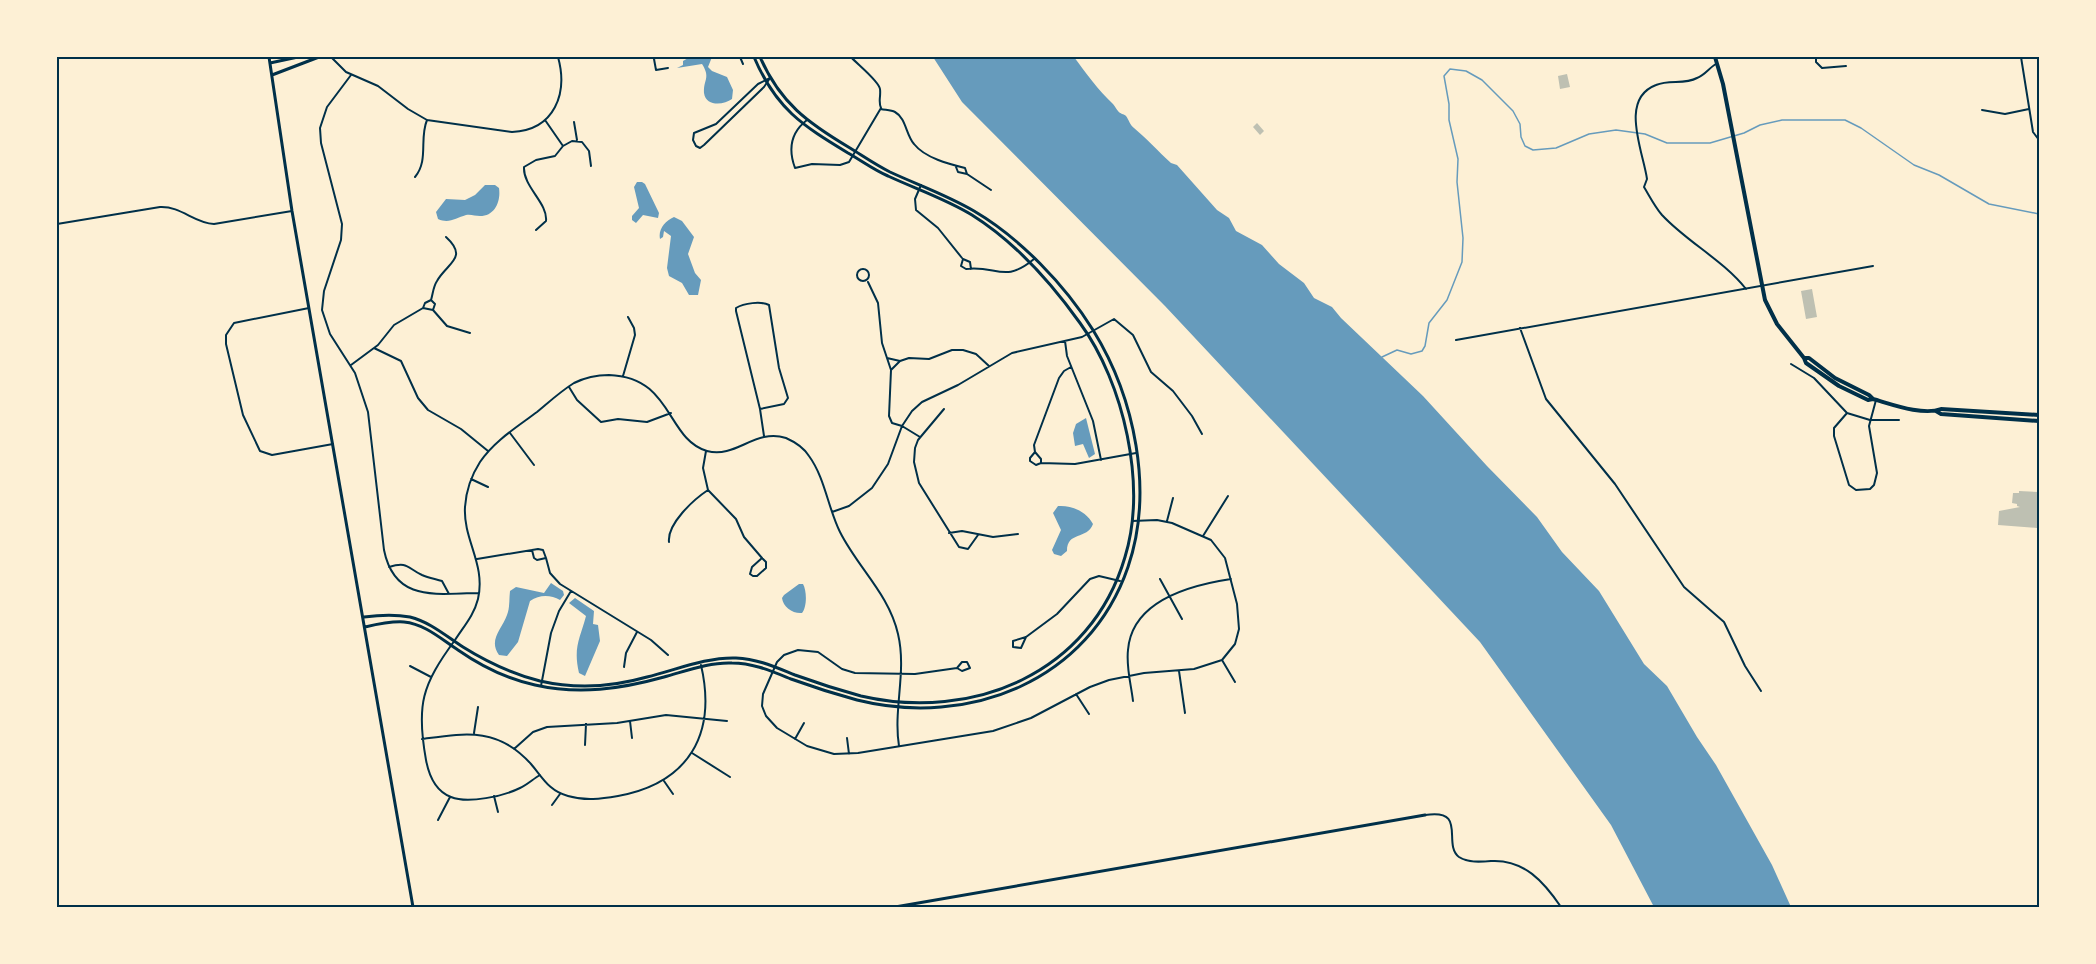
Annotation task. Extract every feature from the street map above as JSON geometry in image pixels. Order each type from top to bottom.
[{"type":"main road","points":[[1715,57],[1723,84],[1767,305],[1777,324],[1804,358],[1809,358],[1835,378],[1875,400],[1903,407],[1936,411],[1941,414],[2039,421]]},
{"type":"main road","points":[[1936,411],[1941,409],[2039,415]]},
{"type":"street","points":[[268,57],[292,212],[413,907]]},
{"type":"street","points":[[270,63],[298,57]]},
{"type":"street","points":[[272,75],[320,57]]},
{"type":"street","points":[[331,57],[342,70],[378,86],[426,120],[512,132],[528,129],[545,120],[554,110],[560,95],[562,72],[558,57]]},
{"type":"street","points":[[657,57],[654,59],[656,70],[668,68]]},
{"type":"street","points":[[740,57],[743,64]]},
{"type":"street","points":[[365,627],[389,622],[406,622],[426,629],[489,669],[541,686],[572,690],[612,689],[721,658],[739,658],[761,661],[826,686],[900,704],[939,703],[964,699],[984,694],[1029,676],[1057,659],[1074,645],[1099,615],[1118,581],[1126,555],[1132,521],[1133,479],[1130,454],[1117,397],[1091,333],[1030,262],[969,213],[885,175],[802,124],[781,104],[766,84],[753,57]]},
{"type":"street","points":[[364,617],[390,615],[410,617],[437,628],[492,663],[542,681],[575,686],[615,684],[701,664],[744,663],[860,701],[943,707],[968,704],[1007,692],[1038,677],[1062,662],[1082,644],[1103,618],[1122,582],[1132,553],[1139,520],[1139,477],[1123,395],[1074,304],[1035,259],[984,217],[966,206],[889,171],[807,120],[783,98],[760,57]]},
{"type":"street","points":[[807,120],[796,130],[791,140],[795,168],[817,163],[845,164],[853,156],[881,108],[878,99],[879,85],[851,57]]},
{"type":"street","points":[[1816,57],[1816,62],[1822,68],[1846,66]]},
{"type":"street","points":[[2021,57],[2033,132],[2039,140]]},
{"type":"street","points":[[1717,64],[1695,80],[1664,82],[1650,88],[1637,104],[1636,124],[1647,178],[1644,188],[1665,218],[1738,280],[1746,290]]},
{"type":"street","points":[[351,75],[327,107],[320,128],[321,143],[342,224],[341,240],[324,291],[322,310],[330,334],[351,366],[368,412],[384,550],[389,567],[413,590],[435,595],[479,593]]},
{"type":"street","points":[[770,78],[704,145],[700,148],[696,146],[693,140],[694,133],[716,124],[764,79],[770,78]]},
{"type":"street","points":[[881,108],[893,111],[900,117],[909,137],[919,149],[957,167],[965,168],[967,174]]},
{"type":"street","points":[[1982,110],[2005,114],[2030,109]]},
{"type":"street","points":[[415,177],[423,158],[422,136],[426,120]]},
{"type":"street","points":[[545,120],[563,146]]},
{"type":"street","points":[[574,122],[577,140],[587,148],[591,166]]},
{"type":"street","points":[[536,230],[546,220],[546,213],[529,184],[524,167],[536,160],[555,156],[563,146],[577,140]]},
{"type":"street","points":[[957,167],[958,172],[967,174],[991,190]]},
{"type":"street","points":[[921,185],[915,203],[918,213],[938,228],[963,259],[970,262],[970,269]]},
{"type":"street","points":[[57,224],[160,207],[175,208],[202,222],[214,224],[292,212]]},
{"type":"street","points":[[351,366],[374,348],[394,325],[423,308],[425,303],[431,300],[436,281],[456,255],[455,246],[446,237]]},
{"type":"street","points":[[963,259],[961,266],[966,269],[1011,273],[1020,270],[1035,259]]},
{"type":"street","points":[[1456,340],[1873,266]]},
{"type":"street","points":[[868,282],[860,280],[857,276],[858,270],[866,269],[869,276],[868,282],[876,296],[880,310],[882,343],[891,370],[889,416],[892,423],[920,437]]},
{"type":"street","points":[[431,300],[435,304],[433,310]]},
{"type":"street","points":[[760,409],[784,404],[788,398],[781,374],[769,305],[766,303],[742,304],[736,308],[736,311],[760,409],[764,436]]},
{"type":"street","points":[[309,308],[234,323],[226,335],[226,344],[243,415],[260,451],[272,455],[333,444]]},
{"type":"street","points":[[423,308],[433,310],[447,326],[470,333]]},
{"type":"street","points":[[623,376],[635,335],[628,317]]},
{"type":"street","points":[[832,512],[849,506],[872,489],[888,464],[902,426],[912,411],[922,402],[958,385],[1016,351],[1091,333],[1114,319],[1133,335],[1151,372],[1173,391],[1202,434]]},
{"type":"street","points":[[1520,328],[1530,361],[1546,399],[1615,484],[1684,587],[1724,622],[1745,666],[1761,691]]},
{"type":"street","points":[[1065,341],[1071,368],[1090,412],[1101,460]]},
{"type":"street","points":[[374,348],[401,361],[418,398],[428,410],[461,429],[488,451]]},
{"type":"street","points":[[891,370],[900,361],[909,358],[934,359],[958,349],[976,354],[989,366]]},
{"type":"street","points":[[887,358],[900,361]]},
{"type":"street","points":[[1791,364],[1814,378],[1847,413],[1870,420],[1899,420]]},
{"type":"street","points":[[1071,368],[1061,374],[1057,382],[1035,441],[1035,452],[1030,461],[1036,465],[1041,463],[1068,464],[1136,453]]},
{"type":"street","points":[[540,775],[521,788],[494,796],[466,799],[450,797],[439,790],[432,781],[422,739],[422,699],[431,677],[472,616],[479,593],[480,578],[477,559],[465,520],[466,498],[471,479],[480,462],[488,451],[569,387],[593,376],[623,376],[652,391],[671,413],[690,441],[706,451],[718,453],[729,451],[764,436],[786,438],[807,452],[816,468],[832,512],[847,544],[882,594],[891,611],[901,647],[899,746]]},
{"type":"street","points":[[569,387],[577,400],[601,422],[618,419],[647,422],[671,413]]},
{"type":"street","points":[[1847,413],[1836,425],[1834,432],[1847,482],[1856,490],[1870,489],[1874,485],[1877,473],[1870,437],[1870,420],[1875,400]]},
{"type":"street","points":[[944,409],[916,444],[914,455],[916,476],[956,544],[963,549],[971,547],[978,536]]},
{"type":"street","points":[[510,433],[534,465]]},
{"type":"street","points":[[706,451],[703,468],[708,490],[736,519],[744,537],[766,562],[766,568],[753,576],[750,574],[752,567],[762,558]]},
{"type":"street","points":[[1035,452],[1039,455],[1041,463]]},
{"type":"street","points":[[471,479],[488,487]]},
{"type":"street","points":[[669,542],[668,535],[671,527],[708,490]]},
{"type":"street","points":[[1203,536],[1228,496]]},
{"type":"street","points":[[1167,521],[1173,498]]},
{"type":"street","points":[[957,668],[930,673],[851,672],[834,664],[822,654],[809,650],[798,650],[784,655],[775,666],[762,698],[763,710],[777,728],[795,739],[824,752],[849,754],[1003,729],[1031,718],[1099,683],[1130,676],[1205,667],[1222,660],[1235,644],[1239,629],[1231,579],[1225,558],[1219,548],[1203,536],[1167,521],[1132,521]]},
{"type":"street","points":[[949,533],[962,531],[978,536],[993,537],[1018,534]]},
{"type":"street","points":[[532,550],[537,560],[546,558]]},
{"type":"street","points":[[477,559],[543,550],[552,576],[662,648],[668,655]]},
{"type":"street","points":[[389,567],[402,563],[407,564],[424,576],[442,581],[449,594]]},
{"type":"street","points":[[1026,637],[1021,648],[1013,647],[1013,641],[1026,637],[1058,614],[1089,579],[1099,576],[1122,582]]},
{"type":"street","points":[[1160,579],[1182,619]]},
{"type":"street","points":[[1133,701],[1127,654],[1131,636],[1145,614],[1169,596],[1197,584],[1231,579]]},
{"type":"street","points":[[541,686],[554,622],[572,591]]},
{"type":"street","points":[[624,667],[626,653],[637,632]]},
{"type":"street","points":[[1222,660],[1235,682]]},
{"type":"street","points":[[422,739],[474,733],[490,736],[514,749],[545,783],[560,794],[580,799],[605,798],[635,792],[664,780],[692,753],[704,718],[706,686],[701,664]]},
{"type":"street","points":[[410,666],[431,677]]},
{"type":"street","points":[[1179,671],[1185,713]]},
{"type":"street","points":[[1076,694],[1089,714]]},
{"type":"street","points":[[474,733],[478,707]]},
{"type":"street","points":[[514,749],[530,734],[542,728],[630,722],[666,715],[727,721]]},
{"type":"street","points":[[630,722],[632,738]]},
{"type":"street","points":[[795,739],[804,723]]},
{"type":"street","points":[[585,745],[586,724]]},
{"type":"street","points":[[847,738],[849,754]]},
{"type":"street","points":[[692,753],[730,777]]},
{"type":"street","points":[[664,780],[673,794]]},
{"type":"street","points":[[552,805],[560,794]]},
{"type":"street","points":[[494,796],[498,812]]},
{"type":"street","points":[[438,820],[450,797]]},
{"type":"street","points":[[895,907],[1439,814],[1448,819],[1458,857],[1475,861],[1505,861],[1521,866],[1536,876],[1561,907]]},
{"type":"water","points":[[690,57],[712,57],[708,67],[727,77],[733,90],[732,99],[716,104],[705,98],[706,76],[702,64],[677,68]]},
{"type":"water","points":[[933,57],[1074,57],[1119,112],[1126,116],[1133,127],[1171,163],[1177,165],[1217,210],[1229,218],[1236,231],[1262,245],[1279,264],[1304,283],[1314,298],[1332,307],[1423,396],[1537,517],[1562,552],[1599,591],[1644,664],[1667,686],[1716,765],[1772,865],[1791,907],[1654,907],[1611,825],[1480,642],[1165,306],[962,102]]},
{"type":"water","points":[[637,182],[645,184],[659,213],[658,218],[643,215],[636,223],[632,220],[632,216],[639,208],[634,187]]},
{"type":"water","points":[[485,185],[495,185],[499,188],[498,203],[493,211],[485,215],[466,215],[449,221],[438,219],[436,212],[446,199],[465,200],[475,195]]},
{"type":"water","points":[[674,217],[682,221],[694,237],[688,254],[695,273],[701,280],[698,295],[689,295],[682,283],[669,276],[667,268],[671,236],[664,231],[660,239],[660,232],[663,226]]},
{"type":"water","points":[[1086,418],[1095,454],[1089,458],[1083,444],[1075,446],[1073,433],[1076,424]]},
{"type":"water","points":[[1058,506],[1078,510],[1093,524],[1086,532],[1070,541],[1067,551],[1061,556],[1054,554],[1052,550],[1061,530],[1053,513]]},
{"type":"water","points":[[551,583],[563,591],[564,595],[560,600],[545,596],[530,601],[518,642],[507,656],[499,655],[495,639],[508,612],[510,591],[516,587],[544,593]]},
{"type":"water","points":[[799,584],[803,584],[806,595],[802,613],[789,609],[782,598]]},
{"type":"water","points":[[575,598],[594,611],[593,624],[598,625],[600,641],[585,676],[579,673],[577,656],[578,643],[586,616],[569,603]]},
{"type":"building","points":[[1567,74],[1570,87],[1560,89],[1558,76]]},
{"type":"building","points":[[1257,123],[1264,131],[1260,135],[1253,127]]},
{"type":"building","points":[[1812,289],[1817,317],[1806,319],[1801,291]]},
{"type":"building","points":[[2019,491],[2039,492],[2037,528],[1998,525],[1999,511],[2020,507],[2012,503],[2013,493],[2019,493]]},
{"type":"waterway","points":[[1382,357],[1397,350],[1411,354],[1422,351],[1429,323],[1447,300],[1462,262],[1463,238],[1457,182],[1458,159],[1449,120],[1449,104],[1444,76],[1450,69],[1466,71],[1482,80],[1513,111],[1520,124],[1521,137],[1525,146],[1533,150],[1556,148],[1589,134],[1616,130],[1645,134],[1667,143],[1710,143],[1744,133],[1760,125],[1782,120],[1845,120],[1861,128],[1914,165],[1939,175],[1989,204],[2039,214]]}]
